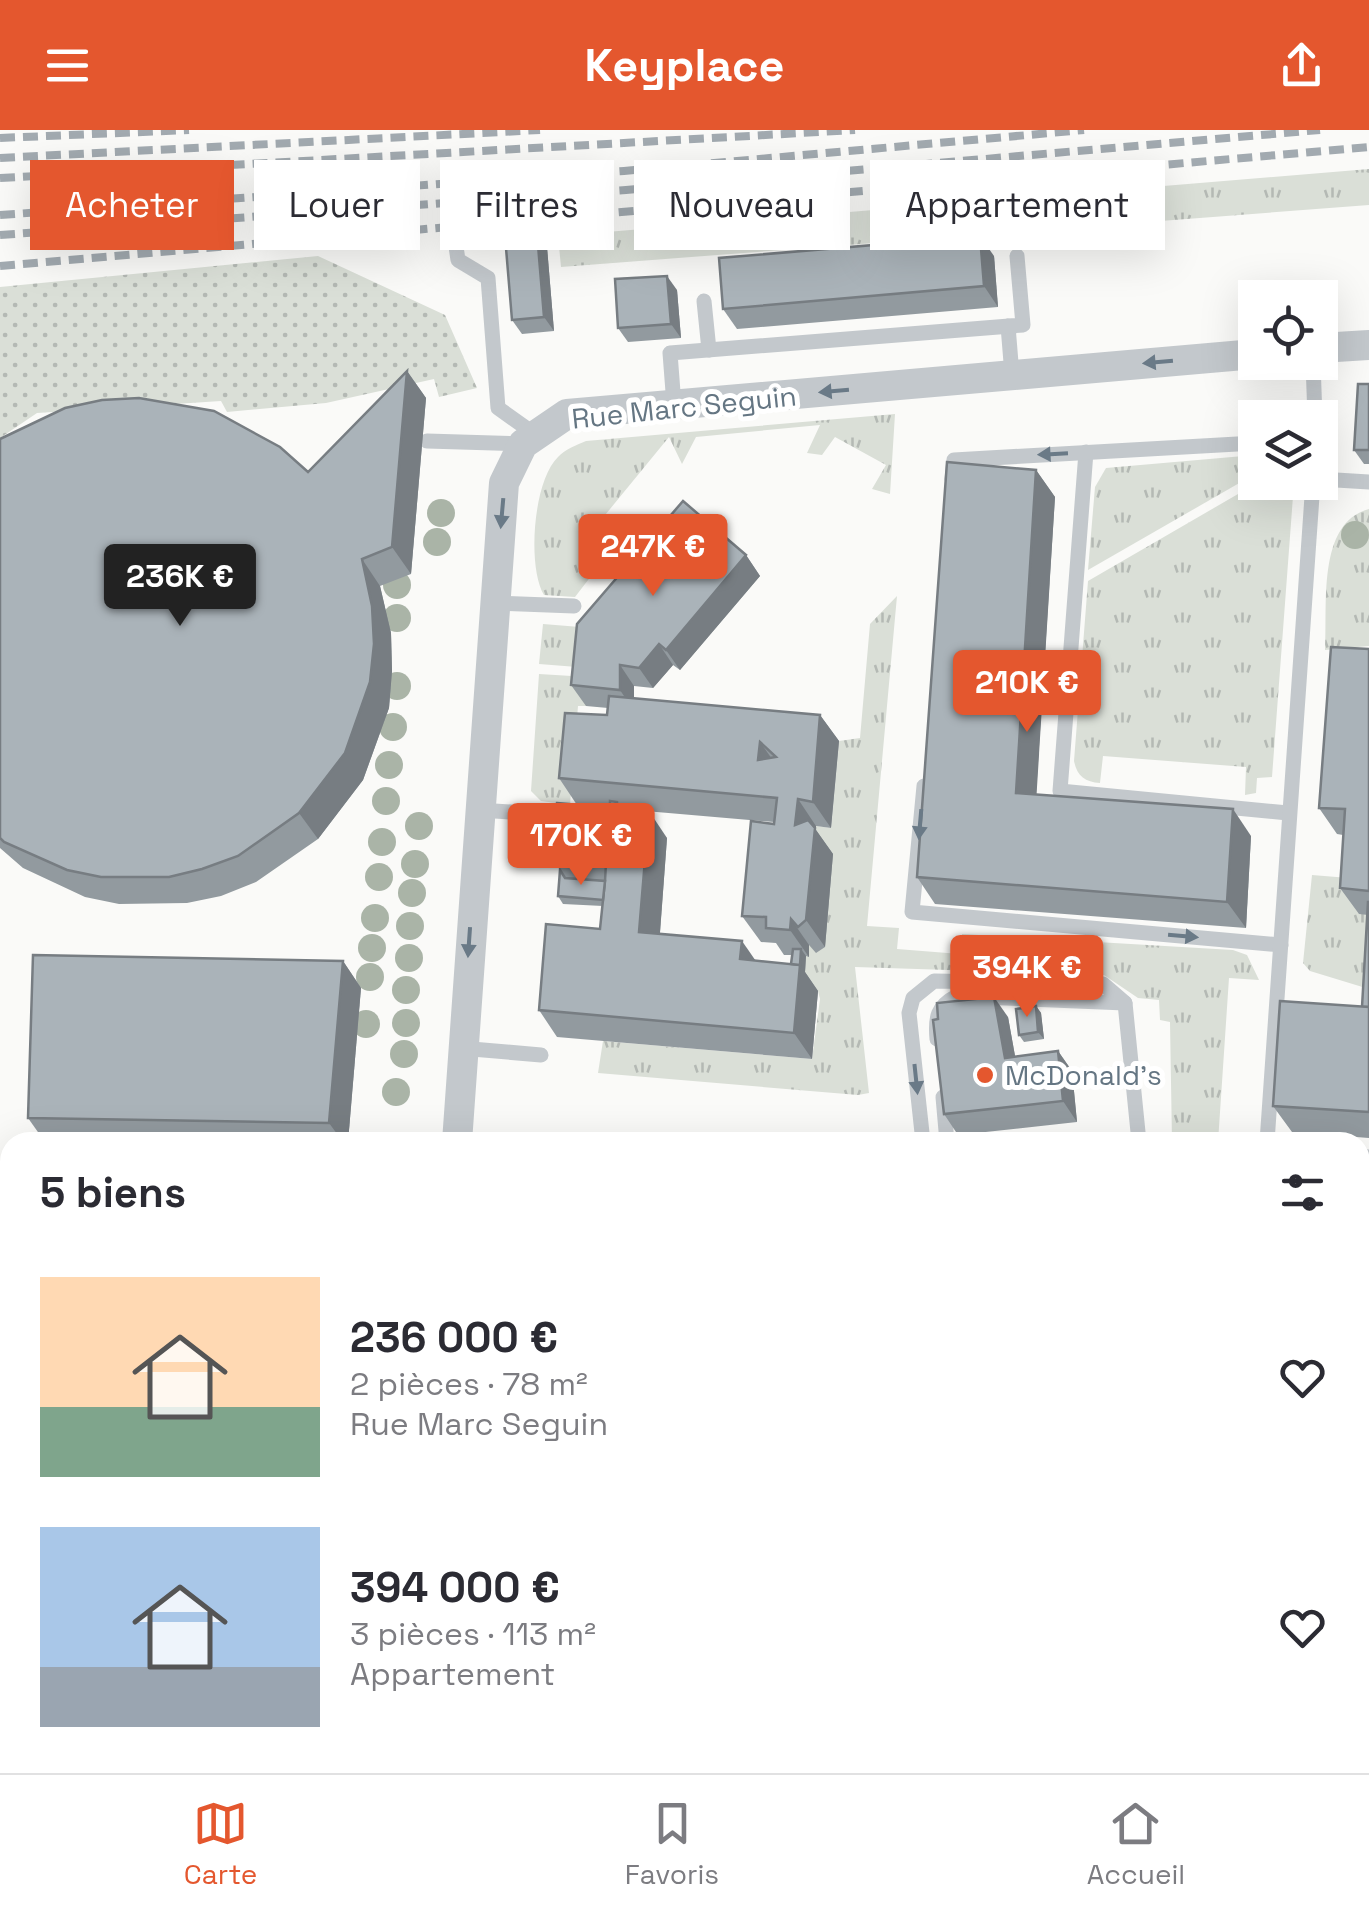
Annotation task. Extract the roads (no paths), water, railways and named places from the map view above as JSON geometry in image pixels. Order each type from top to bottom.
[{"type":"street","points":[[1338,347],[1369,344]]},
{"type":"street","name":"Rue Marc Seguin","points":[[530,440],[567,414],[1238,355]]},
{"type":"street","points":[[457,1132],[460,1048],[504,483],[530,440]]},
{"type":"lane","points":[[457,250],[458,260],[488,278],[498,408],[530,440]]},
{"type":"lane","points":[[674,405],[670,353],[1023,324],[1017,256]]},
{"type":"lane","points":[[704,302],[709,350]]},
{"type":"lane","points":[[1008,326],[1012,375]]},
{"type":"lane","points":[[427,441],[530,440]]},
{"type":"lane","points":[[950,499],[954,460],[1238,444]]},
{"type":"lane","points":[[1086,452],[1060,791],[1288,813]]},
{"type":"lane","points":[[1338,480],[1369,482]]},
{"type":"lane","points":[[1268,1132],[1312,500]]},
{"type":"lane","points":[[494,603],[574,606]]},
{"type":"lane","points":[[925,774],[912,912],[1281,944]]},
{"type":"lane","points":[[479,810],[592,818]]},
{"type":"lane","points":[[922,1132],[909,1013],[913,998],[934,981],[1103,984],[1125,1003],[1139,1132]]},
{"type":"lane","points":[[940,1065],[937,1015],[944,1002],[957,996],[1125,1003]]},
{"type":"lane","points":[[460,1048],[541,1055]]},
{"type":"lane","points":[[942,1084],[946,1132]]},
{"type":"railway","points":[[0,138],[189,130]]},
{"type":"railway","points":[[0,158],[540,130]]},
{"type":"railway","points":[[0,178],[855,130]]},
{"type":"railway","points":[[0,215],[624,171],[1084,130]]},
{"type":"railway","points":[[0,235],[626,190],[1320,130]]},
{"type":"railway","points":[[0,266],[1369,147]]},
{"type":"place","name":"McDonald's","points":[[985,1075]]}]
